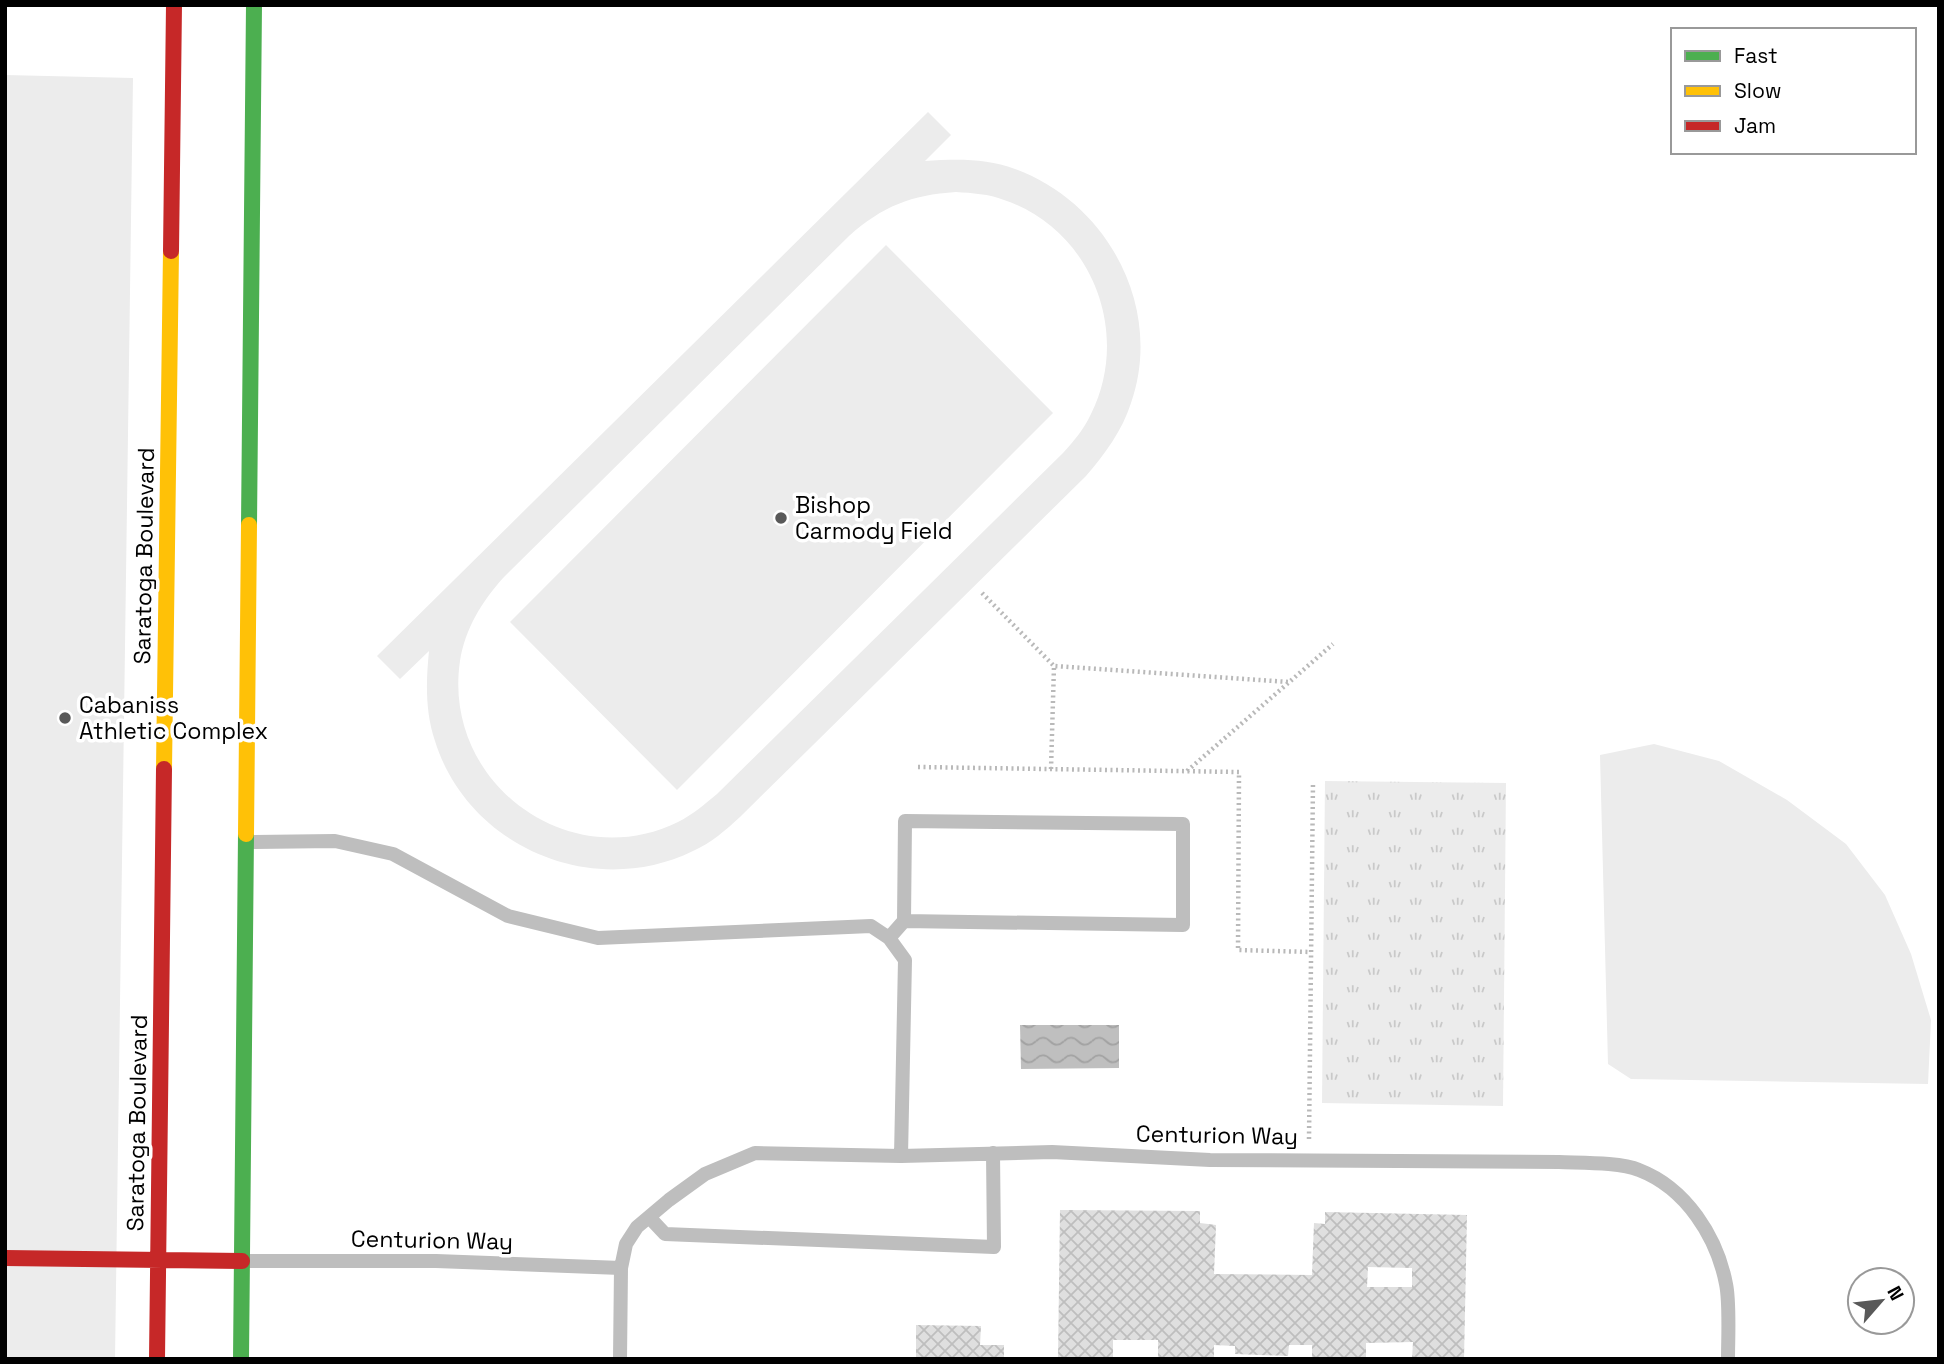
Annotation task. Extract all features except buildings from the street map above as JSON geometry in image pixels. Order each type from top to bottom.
[{"type":"main road","name":"Saratoga Boulevard","points":[[157,1359],[174,5]]},
{"type":"main road","points":[[241,1359],[254,5]]},
{"type":"main road","points":[[5,1258],[242,1261]]},
{"type":"lane","points":[[889,938],[904,921],[905,821],[1183,824],[1183,925],[904,921]]},
{"type":"lane","points":[[246,842],[335,841],[393,854],[508,916],[598,937],[871,926],[889,938],[905,960],[901,1156]]},
{"type":"lane","name":"Centurion Way","points":[[620,1359],[621,1268],[626,1244],[637,1227],[705,1174],[755,1153],[901,1156],[1052,1152],[1210,1160],[1599,1163],[1638,1169],[1668,1186],[1692,1210],[1715,1245],[1727,1286],[1728,1359]]},
{"type":"lane","points":[[649,1217],[665,1234],[994,1247],[993,1153]]},
{"type":"lane","name":"Centurion Way","points":[[242,1261],[436,1261],[621,1268]]},
{"type":"path","points":[[982,593],[1054,666],[1289,682]]},
{"type":"path","points":[[1187,771],[1333,644]]},
{"type":"path","points":[[1051,769],[1054,666]]},
{"type":"path","points":[[1308,1160],[1313,783]]},
{"type":"green space","name":"Cabaniss Athletic Complex","points":[[5,75],[133,78],[115,1359],[5,1359]]},
{"type":"green space","points":[[928,112],[951,135],[925,161],[993,163],[1015,169],[1048,185],[1077,207],[1101,233],[1120,263],[1133,296],[1140,331],[1139,367],[1131,403],[1118,433],[1106,451],[1086,476],[740,817],[700,848],[655,865],[615,869],[576,866],[539,854],[505,835],[475,810],[451,778],[435,741],[427,696],[429,651],[400,679],[377,656]],"holes":[[[956,192],[998,198],[1034,214],[1060,234],[1081,259],[1096,287],[1104,318],[1107,350],[1103,382],[1091,414],[1078,435],[1063,453],[717,794],[688,816],[636,836],[595,837],[556,827],[521,807],[492,779],[471,745],[460,705],[462,649],[470,627],[489,596],[504,577],[849,236],[874,217],[898,204],[925,196]]]},
{"type":"green space","name":"Bishop Carmody Field","points":[[886,245],[1053,413],[677,790],[510,622]]},
{"type":"green space","points":[[1654,744],[1719,761],[1787,800],[1846,844],[1885,895],[1911,954],[1931,1020],[1928,1084],[1631,1079],[1608,1064],[1600,755]]},
{"type":"green space","points":[[1325,781],[1506,783],[1503,1106],[1322,1103]]},
{"type":"water","points":[[1020,1025],[1119,1025],[1119,1068],[1021,1069]]},
{"type":"traffic: fast","points":[[249,525],[254,5]]},
{"type":"traffic: fast","points":[[241,1359],[246,834]]},
{"type":"traffic: slow","points":[[164,769],[171,251]]},
{"type":"traffic: slow","points":[[246,834],[249,525]]},
{"type":"traffic: jam","points":[[171,251],[174,5]]},
{"type":"traffic: jam","points":[[157,1359],[164,769]]},
{"type":"traffic: jam","points":[[5,1258],[242,1261]]},
{"type":"place","name":"Bishop Carmody Field","points":[[781,518]]},
{"type":"place","name":"Cabaniss Athletic Complex","points":[[65,718]]}]
